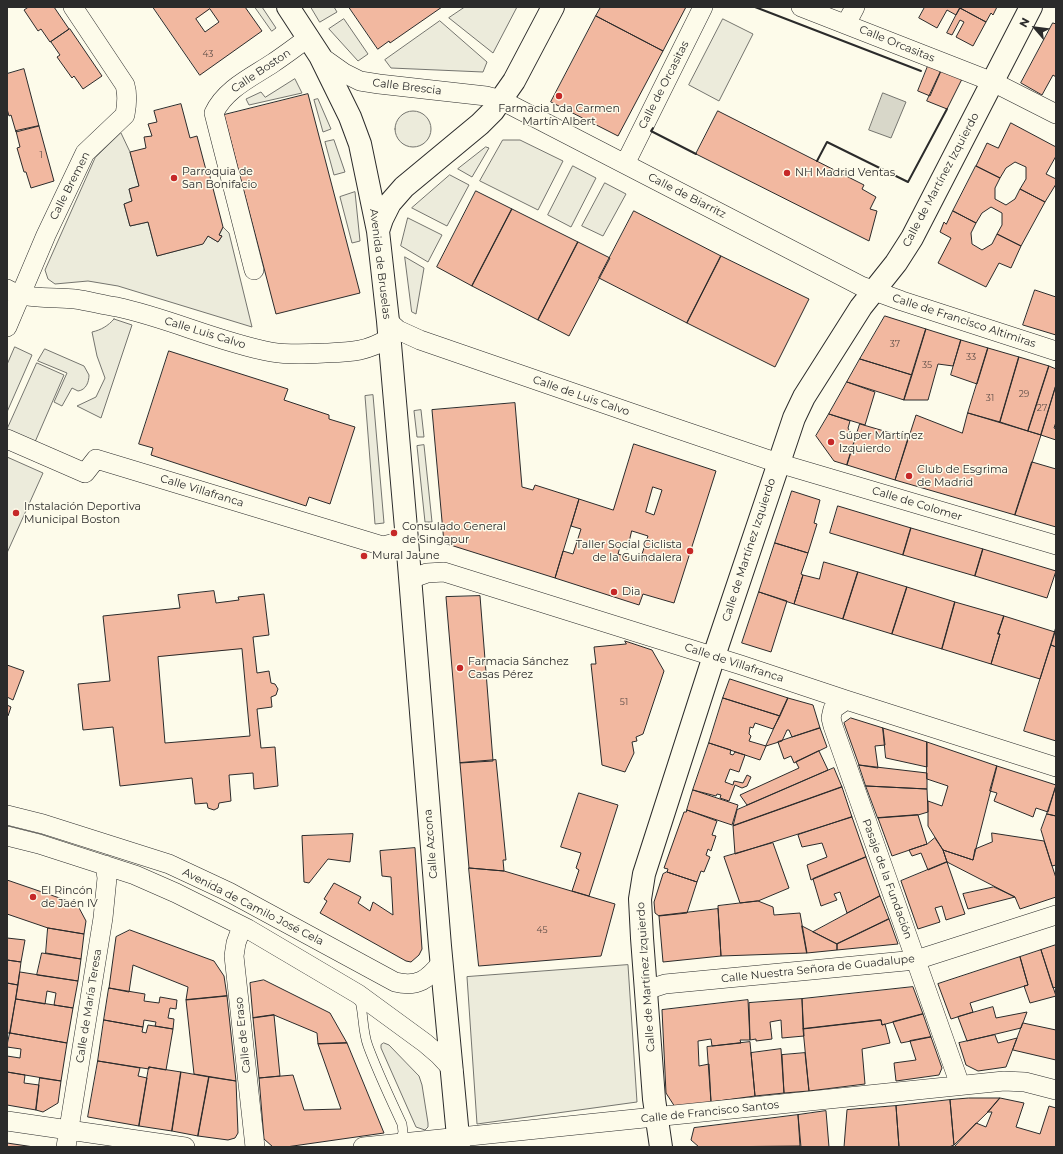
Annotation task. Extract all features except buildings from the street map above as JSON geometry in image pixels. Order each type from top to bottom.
[{"type":"street","name":"Calle Bremen","points":[[7,327],[10,291],[46,235],[86,153],[90,147],[118,123],[124,115],[127,106],[128,93],[125,85],[72,7]]},
{"type":"street","name":"Avenida de Bruselas","points":[[288,7],[320,56],[350,117],[360,144],[378,231],[407,540]]},
{"type":"street","points":[[378,231],[390,203],[404,186],[480,124],[493,111],[514,81],[553,7]]},
{"type":"street","name":"Calle de Orcasitas","points":[[625,164],[703,7]]},
{"type":"street","name":"Calle Orcasitas","points":[[801,7],[993,82],[1056,114]]},
{"type":"street","points":[[846,24],[855,7]]},
{"type":"street","name":"Calle de Martínez Izquierdo","points":[[661,1147],[654,1099],[640,899],[644,874],[714,656],[778,463],[794,418],[804,397],[860,307],[896,263],[912,238],[1031,7]]},
{"type":"street","name":"Calle Boston","points":[[254,270],[214,113],[218,104],[230,91],[309,37]]},
{"type":"street","name":"Calle Brescia","points":[[320,56],[344,74],[360,81],[486,96],[501,100]]},
{"type":"street","name":"Calle de Biarritz","points":[[501,100],[856,283],[873,290]]},
{"type":"street","name":"Calle de Francisco Altimiras","points":[[873,290],[896,299],[1056,351]]},
{"type":"street","name":"Calle Luis Calvo","points":[[10,291],[77,300],[135,311],[235,343],[272,352],[296,354],[356,351],[375,346],[388,330]]},
{"type":"street","name":"Calle de Luis Calvo","points":[[388,330],[398,330],[420,340],[778,463]]},
{"type":"street","name":"Calle Villafranca","points":[[7,439],[85,473],[96,459],[383,546],[407,540]]},
{"type":"street","name":"Calle de Colomer","points":[[778,463],[1056,546]]},
{"type":"street","name":"Calle Azcona","points":[[407,540],[442,962],[459,1142]]},
{"type":"street","name":"Calle de Villafranca","points":[[410,579],[428,573],[444,572],[714,656],[1056,767]]},
{"type":"street","name":"Pasaje de la Fundación","points":[[846,700],[833,709],[831,718],[833,726],[960,1086]]},
{"type":"street","name":"Avenida de Camilo José Cela","points":[[7,815],[42,824],[169,864],[229,892],[395,982],[407,984],[423,981],[432,974],[442,962]]},
{"type":"street","name":"Avenida de Camilo José Cela","points":[[7,836],[39,844],[135,876],[176,893],[248,929],[358,994],[440,1055],[452,1070]]},
{"type":"street","name":"Calle de María Teresa","points":[[68,1138],[102,918],[107,878],[105,865]]},
{"type":"street","name":"Calle Nuestra Señora de Guadalupe","points":[[646,990],[665,984],[916,960],[1056,915]]},
{"type":"street","name":"Calle de Eraso","points":[[248,929],[240,932],[236,943],[234,956],[256,1147]]},
{"type":"street","name":"Calle de Francisco Santos","points":[[363,1147],[400,1143],[459,1142],[657,1117],[1004,1081],[1025,1082],[1056,1090]]},
{"type":"street","points":[[7,1122],[68,1138],[185,1147]]},
{"type":"lane","points":[[358,994],[367,1045],[402,1124],[403,1132],[400,1143]]},
{"type":"shaded area","points":[[255,7],[262,7],[276,28],[272,31]]},
{"type":"shaded area","points":[[311,7],[334,7],[337,12],[320,22]]},
{"type":"shaded area","points":[[465,7],[517,7],[493,53],[449,18]]},
{"type":"shaded area","points":[[344,19],[368,54],[358,61],[329,29]]},
{"type":"shaded area","points":[[723,19],[753,34],[719,101],[689,85]]},
{"type":"shaded area","points":[[440,21],[487,62],[483,72],[391,68],[385,60]]},
{"type":"shaded area","points":[[295,79],[302,93],[249,105],[246,99],[261,92],[265,97]]},
{"type":"shaded area","points":[[883,93],[906,102],[891,138],[869,130]]},
{"type":"shaded area","points":[[318,99],[331,129],[323,132],[314,100]]},
{"type":"shaded area","points":[[413,111],[423,114],[428,119],[431,129],[428,139],[423,144],[413,147],[403,144],[398,139],[395,129],[398,119],[403,114]]},
{"type":"shaded area","points":[[121,133],[130,152],[139,186],[129,189],[132,201],[124,204],[130,226],[148,222],[157,256],[202,244],[208,236],[218,242],[222,236],[219,235],[223,227],[229,233],[252,327],[118,286],[88,281],[55,284],[48,279],[45,270],[95,158]]},
{"type":"shaded area","points":[[334,140],[345,172],[334,175],[325,142]]},
{"type":"shaded area","points":[[503,140],[520,140],[563,161],[538,210],[480,181]]},
{"type":"shaded area","points":[[486,147],[489,148],[472,177],[458,169]]},
{"type":"shaded area","points":[[573,166],[596,178],[571,227],[548,215]]},
{"type":"shaded area","points":[[450,175],[469,185],[447,226],[412,208]]},
{"type":"shaded area","points":[[605,183],[626,194],[603,236],[582,226]]},
{"type":"shaded area","points":[[355,192],[360,241],[352,243],[340,197]]},
{"type":"shaded area","points":[[408,218],[442,235],[428,262],[401,246]]},
{"type":"shaded area","points":[[405,257],[424,268],[416,314],[412,312]]},
{"type":"shaded area","points":[[114,319],[132,325],[101,418],[77,406],[96,397],[105,378],[97,356],[92,332],[104,327]]},
{"type":"shaded area","points":[[15,347],[32,355],[7,412],[7,365]]},
{"type":"shaded area","points":[[45,349],[84,366],[89,375],[88,383],[85,387],[78,391],[72,388],[62,406],[54,402],[67,373],[38,361]]},
{"type":"shaded area","points":[[37,363],[64,375],[35,442],[7,430]]},
{"type":"shaded area","points":[[373,395],[384,523],[375,524],[365,396]]},
{"type":"shaded area","points":[[421,410],[424,437],[417,437],[414,411]]},
{"type":"shaded area","points":[[424,445],[432,522],[425,522],[417,446]]},
{"type":"shaded area","name":"Instalación Deportiva Municipal Boston","points":[[7,457],[43,473],[7,553]]},
{"type":"shaded area","points":[[628,965],[637,1102],[477,1124],[467,977]]},
{"type":"shaded area","points":[[384,1043],[389,1045],[419,1076],[422,1085],[428,1123],[428,1127],[425,1130],[416,1127],[381,1048],[381,1045]]},
{"type":"wall","points":[[755,7],[921,71]]},
{"type":"wall","points":[[817,161],[827,142],[908,182],[947,109]]},
{"type":"wall","points":[[653,128],[651,131],[696,154]]},
{"type":"place","name":"Farmacia Lda Carmen Martín Albert","points":[[559,96]]},
{"type":"place","name":"NH Madrid Ventas","points":[[787,173]]},
{"type":"place","name":"Parroquia de San Bonifacio","points":[[174,178]]},
{"type":"place","name":"Súper Martínez Izquierdo","points":[[831,442]]},
{"type":"place","name":"Club de Esgrima de Madrid","points":[[909,476]]},
{"type":"place","name":"Instalación Deportiva Municipal Boston","points":[[16,513]]},
{"type":"place","name":"Consulado General de Singapur","points":[[394,533]]},
{"type":"place","name":"Taller Social Ciclista de la Guindalera","points":[[690,551]]},
{"type":"place","name":"Mural Jaune","points":[[364,556]]},
{"type":"place","name":"Dia","points":[[614,592]]},
{"type":"place","name":"Farmacia Sánchez Casas Pérez","points":[[460,668]]},
{"type":"place","name":"El Rincón de Jaén IV","points":[[33,897]]}]
